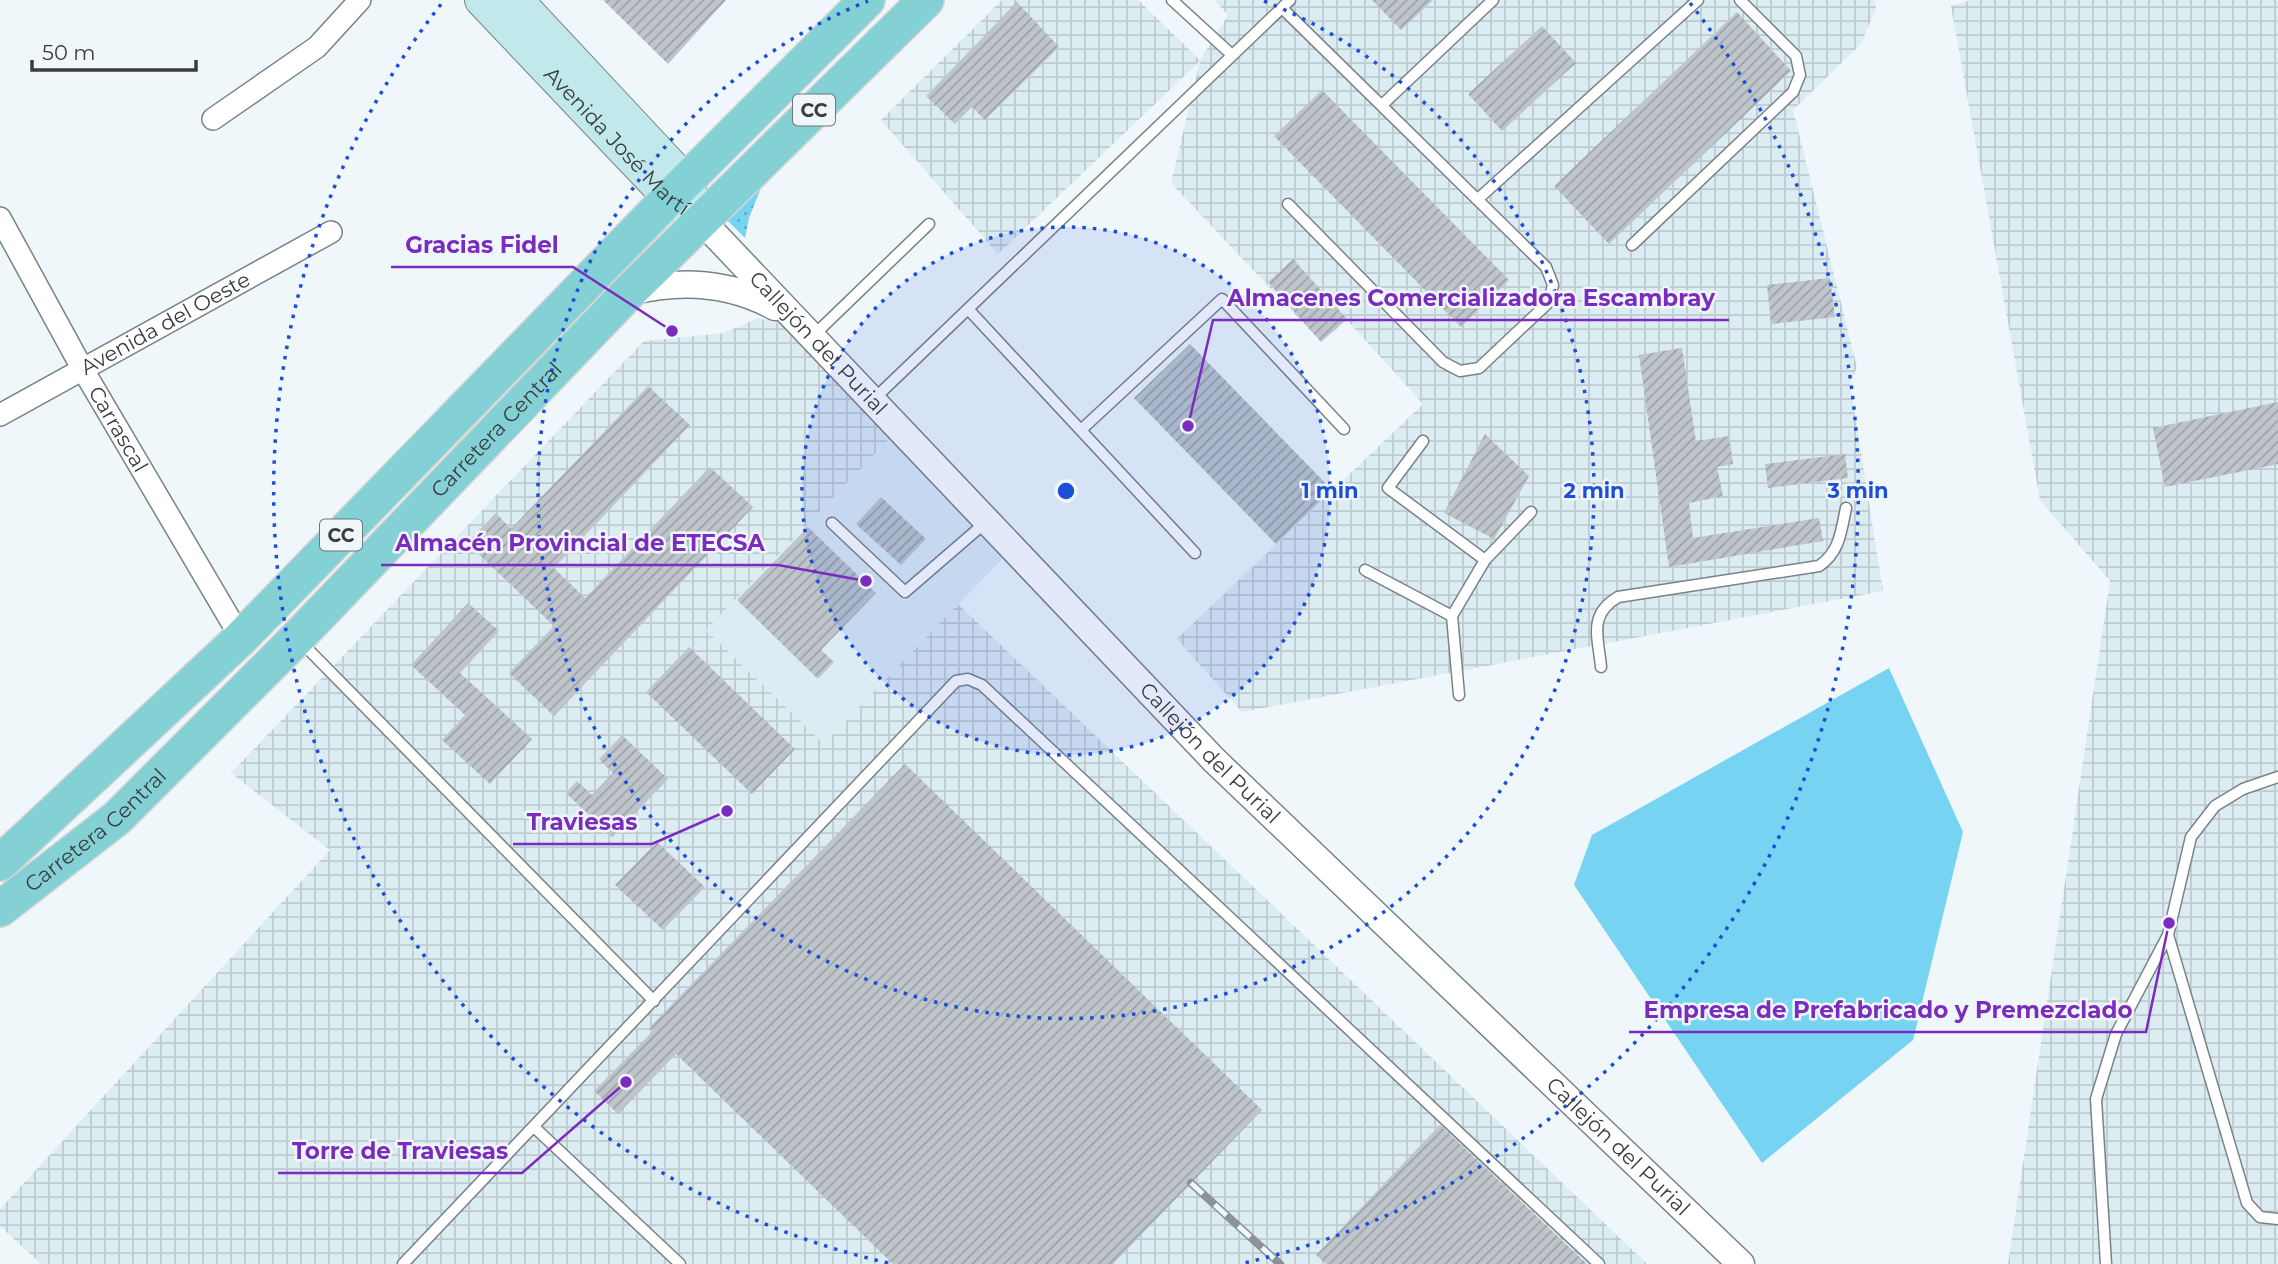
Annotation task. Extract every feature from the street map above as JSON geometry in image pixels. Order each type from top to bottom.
[{"type":"main road","name":"Avenida José Martí","points":[[481,0],[677,190]]},
{"type":"main road","name":"Avenida José Martí","points":[[517,0],[701,220]]},
{"type":"main road","name":"Carretera Central","points":[[1,861],[241,638],[677,190],[867,0]]},
{"type":"main road","name":"Carretera Central","points":[[0,909],[117,818],[297,638],[629,292],[926,0]]},
{"type":"street","points":[[213,118],[317,47],[360,0]]},
{"type":"street","name":"Carrascal","points":[[0,218],[82,368],[241,638]]},
{"type":"street","name":"Callejón del Purial","points":[[701,220],[871,402],[1214,760],[1741,1264]]},
{"type":"street","name":"Avenida del Oeste","points":[[0,415],[331,232]]},
{"type":"street","points":[[629,292],[662,284],[710,284],[754,296],[789,315]]},
{"type":"lane","points":[[1172,0],[1232,55]]},
{"type":"lane","points":[[1382,105],[1493,0]]},
{"type":"lane","points":[[1478,200],[1698,0]]},
{"type":"lane","points":[[1632,245],[1793,92],[1800,75],[1796,56],[1740,0]]},
{"type":"lane","points":[[871,402],[1286,4],[1382,105],[1546,267],[1553,285],[1549,302],[1479,368],[1460,371],[1443,362],[1288,204]]},
{"type":"lane","points":[[811,338],[929,223]]},
{"type":"lane","points":[[1081,430],[1222,299],[1344,429]]},
{"type":"lane","points":[[968,309],[1195,553]]},
{"type":"lane","points":[[1423,441],[1388,488],[1485,560]]},
{"type":"lane","points":[[1601,667],[1597,619],[1604,606],[1618,597],[1819,566],[1832,558],[1839,541],[1846,508]]},
{"type":"lane","points":[[1459,695],[1452,616],[1485,560],[1531,512]]},
{"type":"lane","points":[[832,523],[905,592],[986,522]]},
{"type":"lane","points":[[1365,570],[1452,616]]},
{"type":"lane","points":[[297,638],[654,1001]]},
{"type":"lane","points":[[403,1264],[956,681],[968,679],[982,685],[1599,1264]]},
{"type":"lane","points":[[2106,1264],[2095,1099],[2116,1034],[2168,935],[2191,837],[2215,806],[2242,789],[2278,777]]},
{"type":"lane","points":[[2168,935],[2247,1203],[2260,1217],[2278,1219]]},
{"type":"lane","points":[[534,1126],[680,1264]]},
{"type":"shaded area","points":[[1002,0],[1138,0],[1200,60],[1228,15],[1214,0],[1874,0],[1876,8],[1861,44],[1793,110],[1857,367],[1850,384],[1883,591],[1242,712],[1177,639],[1423,404],[1347,320],[1321,342],[1171,183],[1200,61],[998,254],[881,120]]},
{"type":"shaded area","points":[[1971,0],[2278,0],[2278,1264],[2008,1264],[2110,581],[2040,500],[1951,6]]},
{"type":"shaded area","points":[[767,173],[749,218],[745,238],[724,217]]},
{"type":"shaded area","points":[[758,318],[779,323],[891,437],[706,630],[824,744],[958,604],[1647,1264],[41,1264],[0,1226],[0,1209],[330,850],[231,773],[644,341],[724,333]]},
{"type":"shaded area","points":[[891,437],[1003,558],[824,744],[705,629]]},
{"type":"shaded area","points":[[1889,668],[1963,832],[1913,1040],[1762,1163],[1574,885],[1592,835]]},
{"type":"building","points":[[603,0],[726,0],[668,64]]},
{"type":"building","points":[[1372,0],[1433,0],[1401,30]]},
{"type":"building","points":[[1017,2],[1059,47],[985,120],[972,107],[955,124],[926,96]]},
{"type":"building","points":[[1737,12],[1791,71],[1609,244],[1554,186]]},
{"type":"building","points":[[1542,26],[1576,63],[1502,131],[1468,94]]},
{"type":"building","points":[[1322,90],[1509,280],[1461,327],[1274,136]]},
{"type":"building","points":[[1293,259],[1347,319],[1321,342],[1268,282]]},
{"type":"building","points":[[1830,278],[1835,317],[1771,324],[1767,285]]},
{"type":"building","points":[[1190,344],[1332,490],[1276,544],[1134,398]]},
{"type":"building","points":[[1682,348],[1696,441],[1729,436],[1733,464],[1717,467],[1723,496],[1689,503],[1693,538],[1819,518],[1823,541],[1669,567],[1639,355]]},
{"type":"building","points":[[648,386],[690,425],[554,568],[585,598],[710,467],[753,507],[554,716],[509,673],[554,626],[467,543],[496,513],[511,529]]},
{"type":"building","points":[[2278,402],[2278,464],[2165,487],[2153,428]]},
{"type":"building","points":[[1485,434],[1529,476],[1494,539],[1444,513]]},
{"type":"building","points":[[1845,454],[1848,478],[1768,488],[1765,464]]},
{"type":"building","points":[[881,497],[926,539],[901,565],[856,524]]},
{"type":"building","points":[[808,527],[876,593],[821,650],[834,662],[818,679],[737,600]]},
{"type":"building","points":[[468,603],[499,631],[460,673],[532,739],[490,784],[442,740],[465,715],[411,665]]},
{"type":"building","points":[[689,647],[795,749],[752,794],[646,692]]},
{"type":"building","points":[[622,735],[668,779],[612,837],[566,793],[577,781],[592,795],[613,773],[599,759]]},
{"type":"building","points":[[905,764],[1262,1110],[1113,1264],[893,1264],[676,1054],[618,1114],[594,1091],[653,1031],[649,1028]]},
{"type":"building","points":[[657,842],[705,887],[663,930],[615,885]]},
{"type":"building","points":[[1440,1125],[1587,1264],[1326,1264],[1316,1255]]},
{"type":"railway","points":[[1191,1183],[1280,1264]]},
{"type":"place","name":"Gracias Fidel","points":[[672,331]]},
{"type":"place","name":"Almacenes Comercializadora Escambray","points":[[1188,426]]},
{"type":"place","name":"Almacén Provincial de ETECSA","points":[[866,581]]},
{"type":"place","name":"Traviesas","points":[[727,811]]},
{"type":"place","name":"Empresa de Prefabricado y Premezclado","points":[[2169,923]]},
{"type":"place","name":"Torre de Traviesas","points":[[626,1082]]}]
